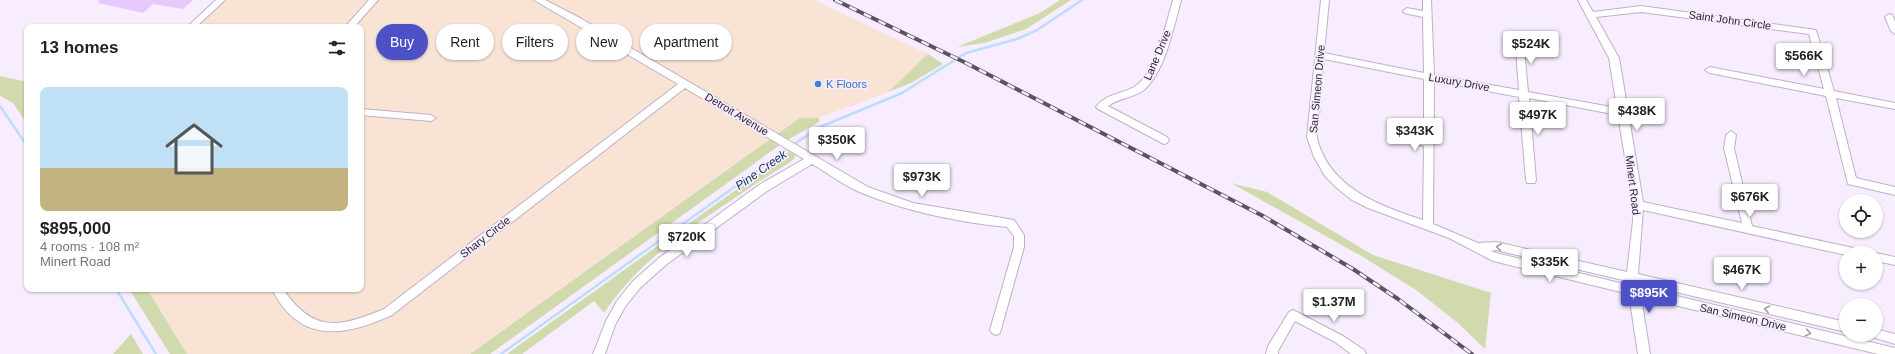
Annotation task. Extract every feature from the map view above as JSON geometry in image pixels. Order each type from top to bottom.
[{"type":"street","points":[[194,24],[221,0]]},
{"type":"street","points":[[352,24],[374,0]]},
{"type":"street","name":"Detroit Avenue","points":[[538,0],[577,20],[782,140],[864,190],[913,208],[989,221],[1010,223],[1019,235],[1019,247],[996,330]]},
{"type":"street","name":"Lane Drive","points":[[1164,140],[1101,107],[1109,99],[1140,88],[1149,79],[1164,42],[1177,0]]},
{"type":"street","name":"San Simeon Drive","points":[[1325,0],[1312,137],[1316,152],[1325,168],[1341,186],[1364,203],[1390,214],[1428,226],[1478,247],[1493,257],[1634,292],[1895,353]]},
{"type":"street","points":[[1426,0],[1429,77],[1428,226]]},
{"type":"street","name":"Minert Road","points":[[1582,0],[1614,58],[1638,205],[1638,221],[1632,277],[1644,354]]},
{"type":"street","name":"Saint John Circle","points":[[1589,15],[1621,10],[1641,9],[1813,32],[1830,92],[1852,181],[1895,191]]},
{"type":"street","points":[[1407,11],[1427,14]]},
{"type":"street","points":[[1889,17],[1895,31]]},
{"type":"street","points":[[1519,38],[1531,180]]},
{"type":"street","name":"Luxury Drive","points":[[1319,55],[1429,77],[1623,112]]},
{"type":"street","points":[[1710,70],[1830,92],[1895,106]]},
{"type":"street","name":"Shary Circle","points":[[279,292],[296,314],[317,326],[339,327],[366,322],[388,312],[685,83]]},
{"type":"street","points":[[364,112],[431,118]]},
{"type":"street","points":[[1731,136],[1728,148],[1748,229]]},
{"type":"street","points":[[1407,140],[1429,144]]},
{"type":"street","points":[[599,354],[610,324],[621,304],[636,285],[663,261],[763,188],[812,159]]},
{"type":"street","points":[[1638,205],[1839,249]]},
{"type":"street","name":"San Simeon Drive","points":[[1478,247],[1496,246],[1839,325]]},
{"type":"street","points":[[1883,258],[1895,261]]},
{"type":"street","points":[[1272,354],[1272,350],[1293,315],[1339,339],[1360,354]]},
{"type":"street","points":[[1883,336],[1895,339]]},
{"type":"shaded area","points":[[221,0],[814,0],[928,54],[888,92],[819,118],[800,118],[470,354],[187,354],[149,292],[364,292],[364,24],[194,24]]},
{"type":"green space","points":[[1060,0],[1071,0],[1026,29],[984,43],[957,47],[1040,13]]},
{"type":"green space","points":[[928,54],[943,64],[911,83],[888,92]]},
{"type":"green space","points":[[0,76],[24,81],[24,120],[13,103],[0,96]]},
{"type":"green space","points":[[800,118],[819,118],[819,122],[784,142],[490,354],[470,354]]},
{"type":"green space","points":[[790,151],[794,153],[795,157],[789,163],[711,214],[652,258],[618,293],[604,313],[594,301],[522,354],[507,354]]},
{"type":"green space","points":[[1231,183],[1267,192],[1373,255],[1491,293],[1485,349],[1458,323],[1416,290],[1363,257]]},
{"type":"green space","points":[[131,292],[149,292],[187,354],[170,354]]},
{"type":"green space","points":[[131,334],[143,354],[113,354]]},
{"type":"building","points":[[99,0],[193,0],[183,9],[153,4],[143,13],[98,3]]},
{"type":"waterway","name":"Pine Creek","points":[[793,145],[820,127],[902,93],[966,53],[1017,39],[1037,30],[1082,0]]},
{"type":"waterway","name":"Pine Creek","points":[[0,106],[24,142]]},
{"type":"waterway","name":"Pine Creek","points":[[501,354],[789,148]]},
{"type":"waterway","name":"Pine Creek","points":[[118,292],[156,354]]},
{"type":"railway","points":[[835,0],[964,62],[1263,216],[1353,269],[1398,299],[1472,354]]},
{"type":"place","name":"K Floors","points":[[818,84]]}]
